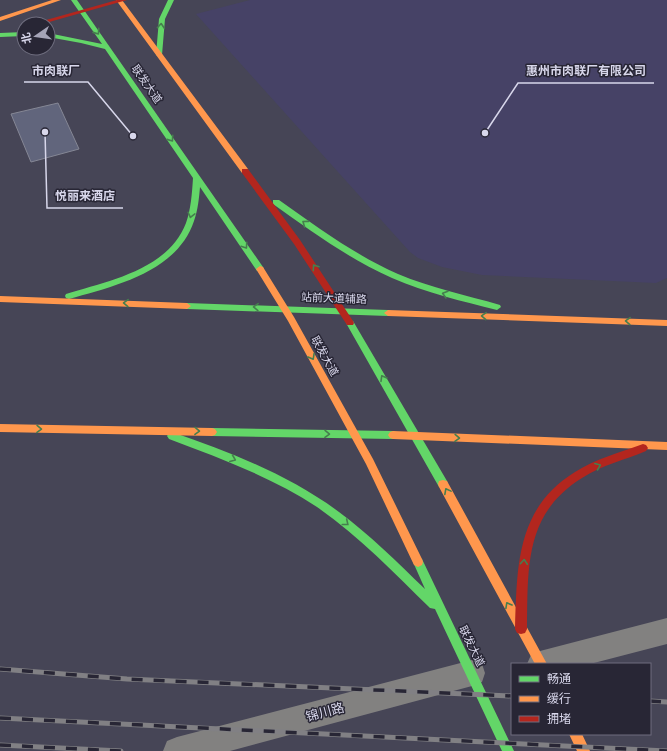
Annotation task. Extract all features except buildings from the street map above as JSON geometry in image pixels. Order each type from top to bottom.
[{"type":"main road","points":[[13,15],[26,0]]},
{"type":"main road","points":[[0,19],[58,0]]},
{"type":"main road","name":"联发大道","points":[[74,0],[260,268],[284,308],[355,434],[443,612],[508,751]]},
{"type":"main road","points":[[56,18],[121,0],[159,55],[297,242],[343,311],[416,436],[539,663]]},
{"type":"main road","points":[[159,55],[161,19],[164,10],[171,0]]},
{"type":"main road","points":[[0,34],[16,29]]},
{"type":"main road","points":[[0,34],[16,34]]},
{"type":"main road","points":[[56,36],[108,48]]},
{"type":"main road","points":[[54,300],[129,276],[152,265],[166,255],[182,238],[188,227],[193,210],[197,176]]},
{"type":"main road","points":[[259,190],[331,241],[353,255],[394,276],[438,291],[537,318]]},
{"type":"main road","name":"站前大道辅路","points":[[0,299],[284,308],[667,323]]},
{"type":"main road","points":[[0,428],[355,434],[667,446]]},
{"type":"main road","points":[[157,430],[256,469],[309,497],[356,532],[443,612]]},
{"type":"main road","points":[[521,629],[526,548],[532,525],[543,504],[560,487],[577,476],[648,446]]},
{"type":"main road","points":[[576,735],[584,751]]},
{"type":"street","points":[[544,663],[667,630]]},
{"type":"street","name":"锦川路","points":[[177,751],[472,673]]},
{"type":"shaded area","points":[[250,0],[667,0],[667,278],[656,283],[482,275],[442,267],[418,258],[410,252],[196,14]]},
{"type":"railway","points":[[0,669],[127,679],[511,696]]},
{"type":"railway","points":[[651,701],[667,702]]},
{"type":"railway","points":[[0,718],[667,751]]},
{"type":"railway","points":[[0,745],[121,751]]},
{"type":"traffic: fast","points":[[74,0],[260,269]]},
{"type":"traffic: fast","points":[[159,55],[162,19],[171,0]]},
{"type":"traffic: fast","points":[[0,35],[16,34]]},
{"type":"traffic: fast","points":[[56,36],[108,48]]},
{"type":"traffic: fast","points":[[69,296],[137,274],[167,255],[179,242],[188,227],[192,215],[197,176]]},
{"type":"traffic: fast","points":[[276,202],[334,242],[395,276],[446,293],[497,307]]},
{"type":"traffic: fast","points":[[187,306],[388,313]]},
{"type":"traffic: fast","points":[[350,323],[443,484]]},
{"type":"traffic: fast","points":[[212,432],[393,435]]},
{"type":"traffic: fast","points":[[172,436],[267,474],[303,493],[335,515],[365,539],[434,604]]},
{"type":"traffic: fast","points":[[418,562],[508,751]]},
{"type":"traffic: slow","points":[[0,19],[58,0]]},
{"type":"traffic: slow","points":[[119,0],[245,171]]},
{"type":"traffic: slow","points":[[260,269],[291,319],[370,462],[418,562]]},
{"type":"traffic: slow","points":[[0,299],[187,306]]},
{"type":"traffic: slow","points":[[388,313],[667,323]]},
{"type":"traffic: slow","points":[[0,428],[212,432]]},
{"type":"traffic: slow","points":[[393,435],[667,446]]},
{"type":"traffic: slow","points":[[443,484],[540,663]]},
{"type":"traffic: slow","points":[[576,735],[584,751]]},
{"type":"traffic: jam","points":[[56,18],[124,0]]},
{"type":"traffic: jam","points":[[245,171],[297,242],[350,323]]},
{"type":"traffic: jam","points":[[521,629],[524,563],[534,523],[544,506],[558,489],[578,475],[643,448]]},
{"type":"place","name":"悦丽来酒店","points":[[45,132]]},
{"type":"place","name":"惠州市肉联厂有限公司","points":[[485,133]]},
{"type":"place","name":"市肉联厂","points":[[133,136]]}]
